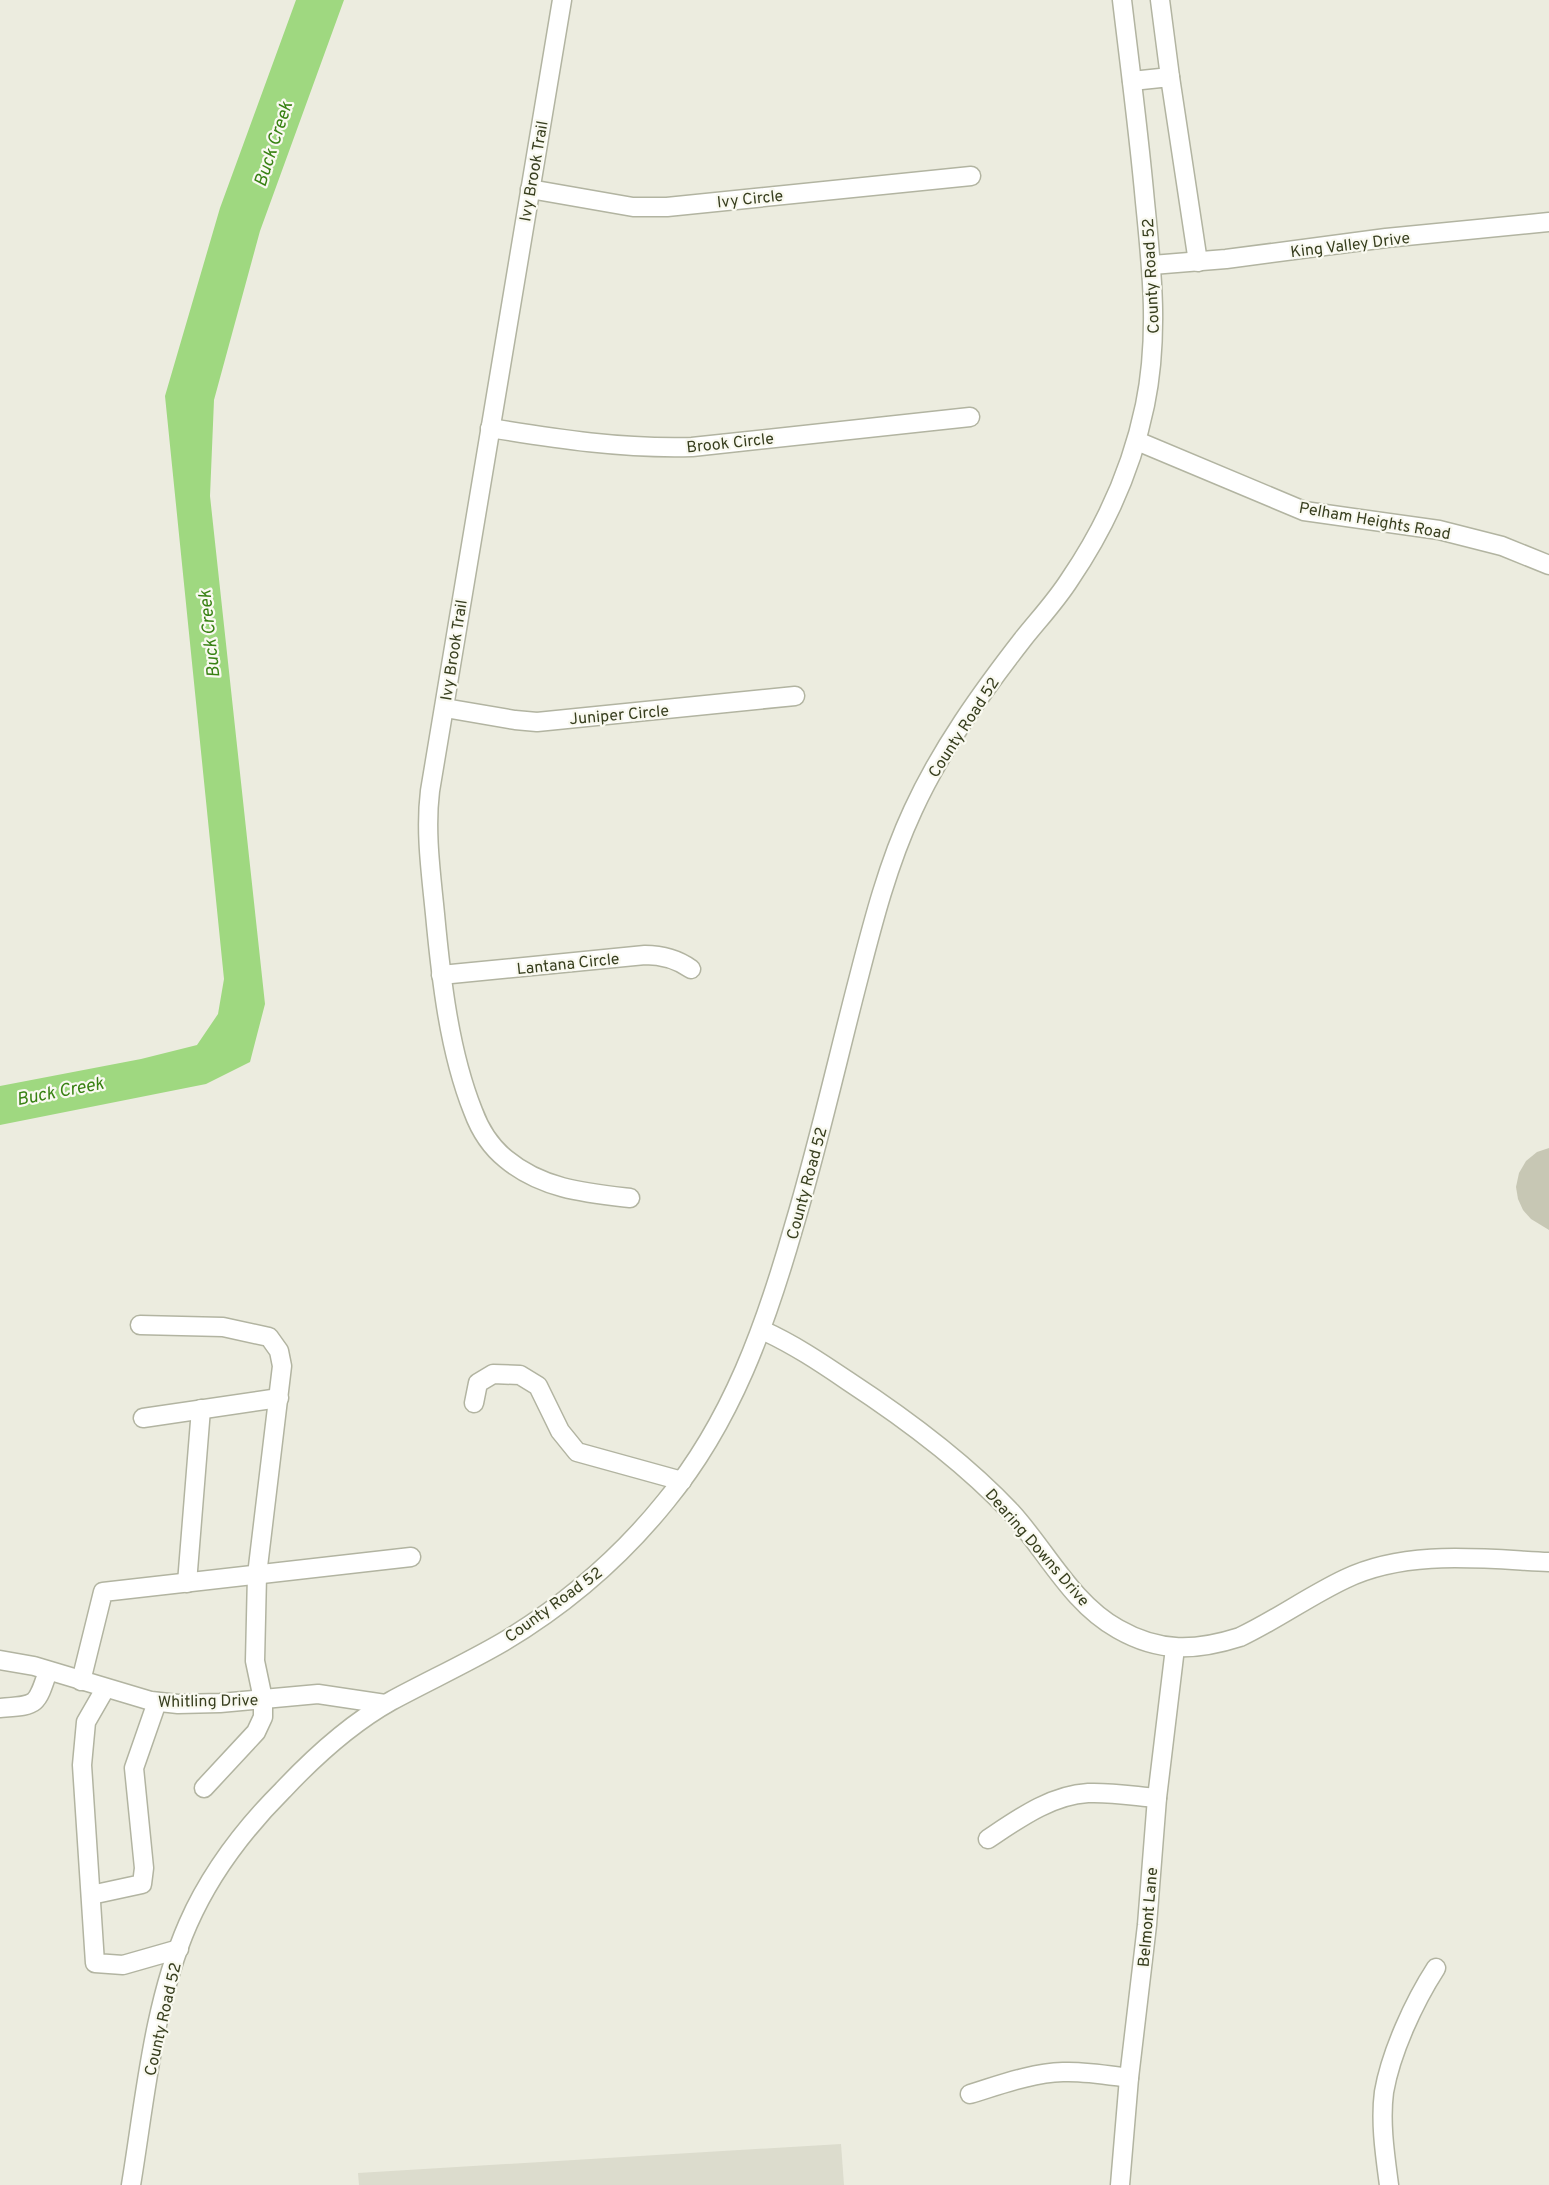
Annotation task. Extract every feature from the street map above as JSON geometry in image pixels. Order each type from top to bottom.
[{"type":"street","name":"Ivy Brook Trail","points":[[562,0],[427,810],[430,868],[441,975],[463,1081],[476,1119],[490,1143],[505,1159],[524,1173],[543,1182],[574,1191],[630,1198]]},
{"type":"street","name":"County Road 52","points":[[131,2185],[164,1995],[188,1924],[225,1857],[263,1810],[308,1764],[354,1725],[385,1704],[504,1642],[587,1582],[631,1541],[682,1481],[700,1457],[728,1409],[775,1294],[803,1196],[872,925],[898,844],[925,786],[971,709],[1050,607],[1095,538],[1129,467],[1137,441],[1146,400],[1154,342],[1152,266],[1122,0]]},
{"type":"street","points":[[1160,0],[1198,262]]},
{"type":"street","points":[[1131,81],[1170,76]]},
{"type":"street","name":"Ivy Circle","points":[[530,189],[633,207],[658,207],[971,176]]},
{"type":"street","name":"King Valley Drive","points":[[1152,266],[1386,238],[1549,222]]},
{"type":"street","name":"Brook Circle","points":[[490,428],[565,440],[656,448],[692,447],[970,417]]},
{"type":"street","name":"Pelham Heights Road","points":[[1137,441],[1304,511],[1439,530],[1502,546],[1549,565]]},
{"type":"street","name":"Juniper Circle","points":[[445,708],[537,722],[795,696]]},
{"type":"street","name":"Lantana Circle","points":[[441,975],[645,955],[672,958],[692,969]]},
{"type":"street","points":[[140,1325],[223,1327],[269,1337],[279,1351],[282,1366],[257,1575],[255,1661],[263,1699],[263,1717],[256,1732],[204,1788]]},
{"type":"street","name":"Dearing Downs Drive","points":[[762,1329],[790,1343],[861,1389],[945,1451],[1013,1514],[1090,1608],[1116,1628],[1150,1643],[1174,1648],[1205,1646],[1240,1637],[1347,1577],[1384,1565],[1415,1560],[1483,1559],[1549,1562]]},
{"type":"street","points":[[474,1403],[478,1383],[493,1374],[520,1375],[538,1386],[560,1431],[577,1452],[682,1481]]},
{"type":"street","points":[[143,1418],[279,1398]]},
{"type":"street","points":[[187,1583],[201,1409]]},
{"type":"street","points":[[81,1681],[103,1592],[411,1557]]},
{"type":"street","name":"Belmont Lane","points":[[1120,2185],[1129,2078],[1147,1924],[1157,1798],[1174,1648]]},
{"type":"street","name":"Whitling Drive","points":[[0,1660],[157,1702],[178,1704],[318,1694],[385,1704]]},
{"type":"street","points":[[0,1708],[26,1706],[35,1702],[40,1695],[48,1671]]},
{"type":"street","points":[[105,1689],[86,1722],[82,1765],[95,1963],[123,1965],[179,1949]]},
{"type":"street","points":[[91,1895],[142,1884],[144,1868],[134,1768],[157,1702]]},
{"type":"street","points":[[988,1839],[1048,1803],[1066,1797],[1087,1793],[1157,1798]]},
{"type":"street","points":[[1389,2185],[1384,2137],[1384,2093],[1394,2057],[1411,2014],[1436,1968]]},
{"type":"street","points":[[970,2094],[1016,2080],[1053,2073],[1088,2073],[1129,2078]]},
{"type":"shaded area","points":[[841,2144],[844,2185],[359,2185],[358,2173]]},
{"type":"water","name":"Buck Creek","points":[[296,0],[344,0],[260,231],[214,400],[210,496],[265,1004],[250,1062],[206,1084],[0,1125],[0,1086],[141,1059],[197,1045],[218,1014],[224,979],[165,396],[220,208]]},
{"type":"building","points":[[1549,1148],[1549,1230],[1531,1219],[1523,1210],[1516,1187],[1519,1173],[1526,1161],[1537,1152]]}]
